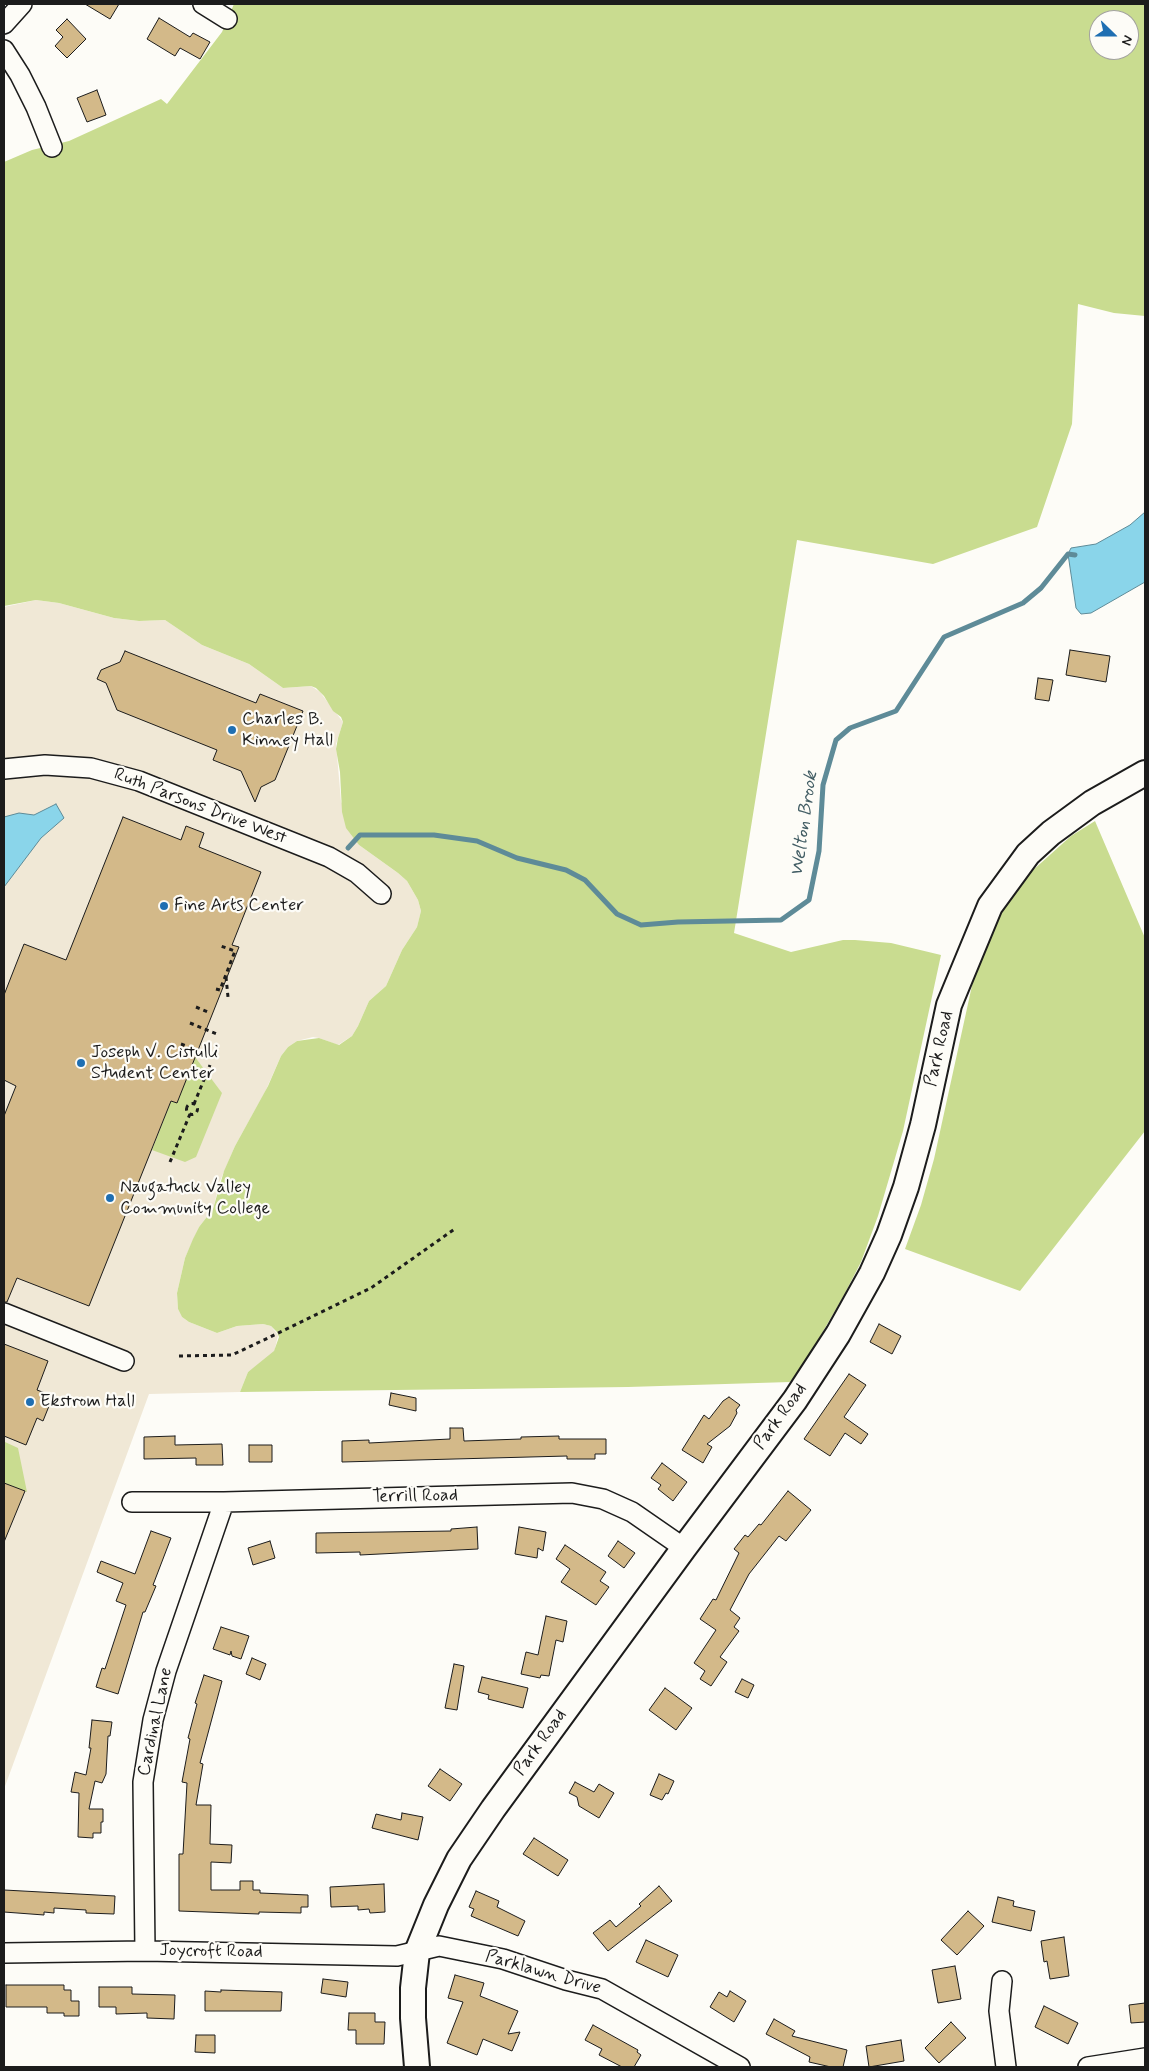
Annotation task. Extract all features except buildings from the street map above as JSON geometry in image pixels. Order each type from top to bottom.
[{"type":"main road","name":"Park Road","points":[[417,2067],[413,2018],[417,1952],[436,1905],[459,1859],[493,1809],[684,1548],[795,1400],[838,1334],[872,1274],[906,1187],[923,1125],[949,1005],[990,906],[1028,854],[1050,833],[1092,802],[1145,773]]},
{"type":"street","points":[[4,24],[22,4]]},
{"type":"street","points":[[203,4],[227,19]]},
{"type":"street","points":[[4,50],[36,106],[52,147]]},
{"type":"street","name":"Ruth Parsons Drive West","points":[[4,769],[45,765],[91,768],[138,781],[329,857],[357,873],[381,894]]},
{"type":"street","points":[[4,1313],[124,1361]]},
{"type":"street","name":"Terrill Road","points":[[132,1502],[224,1502],[572,1493],[603,1499],[632,1512],[684,1548]]},
{"type":"street","name":"Cardinal Lane","points":[[145,1951],[143,1782],[153,1720],[166,1670],[224,1502]]},
{"type":"street","name":"Parklawn Drive","points":[[417,1952],[439,1946],[503,1960],[602,1989],[740,2067]]},
{"type":"street","name":"Joycroft Road","points":[[4,1953],[145,1951],[398,1956],[417,1952]]},
{"type":"street","points":[[1002,1981],[999,2011],[1006,2067]]},
{"type":"street","points":[[1088,2067],[1145,2058]]},
{"type":"path","points":[[216,988],[220,990],[235,951],[218,944]]},
{"type":"path","points":[[226,974],[228,997]]},
{"type":"path","points":[[196,1008],[210,1013]]},
{"type":"path","points":[[190,1023],[217,1034]]},
{"type":"path","points":[[181,1044],[196,1050]]},
{"type":"path","points":[[194,1104],[210,1065]]},
{"type":"path","points":[[190,1114],[187,1113],[186,1107],[194,1104]]},
{"type":"path","points":[[170,1162],[190,1114],[196,1112],[197,1107],[194,1104]]},
{"type":"path","points":[[179,1356],[232,1354],[268,1338],[371,1288],[456,1228]]},
{"type":"shaded area","name":"Naugatuck Valley Community College","points":[[36,600],[59,603],[114,618],[139,621],[165,620],[202,645],[249,664],[283,688],[311,686],[320,692],[343,722],[336,744],[341,801],[359,845],[407,881],[418,900],[421,911],[417,927],[402,950],[386,986],[369,1001],[352,1036],[338,1045],[313,1037],[297,1041],[288,1047],[281,1056],[265,1092],[235,1146],[220,1181],[213,1209],[199,1227],[185,1258],[177,1293],[178,1309],[182,1317],[189,1322],[217,1333],[237,1326],[263,1324],[271,1326],[278,1335],[275,1349],[273,1354],[248,1372],[240,1392],[149,1394],[4,1789],[4,607]]},
{"type":"green space","points":[[234,4],[1145,4],[1145,316],[1114,313],[1078,304],[1072,424],[1037,527],[933,564],[797,540],[734,933],[791,952],[843,940],[855,940],[891,943],[941,955],[903,1131],[878,1216],[861,1262],[843,1297],[804,1364],[790,1382],[628,1387],[240,1392],[248,1372],[274,1351],[279,1337],[277,1332],[271,1326],[263,1324],[237,1326],[217,1333],[189,1322],[182,1317],[178,1309],[177,1293],[185,1258],[199,1227],[213,1209],[224,1171],[235,1146],[268,1086],[281,1056],[288,1047],[297,1041],[319,1038],[339,1045],[352,1036],[369,1001],[386,986],[402,950],[417,927],[421,911],[418,900],[407,881],[359,845],[346,828],[342,812],[340,772],[336,749],[343,722],[341,717],[333,711],[324,696],[316,688],[311,686],[283,688],[249,664],[202,645],[165,620],[139,621],[114,618],[59,603],[36,600],[4,606],[4,162],[32,150],[69,141],[161,99],[167,104],[222,32]]},
{"type":"green space","points":[[1095,821],[1145,938],[1145,1131],[1020,1291],[905,1249],[921,1205],[934,1159],[973,981],[989,935],[1013,893],[1032,871],[1071,836]]},
{"type":"green space","points":[[195,1057],[222,1093],[196,1157],[185,1162],[152,1150],[171,1101],[177,1103]]},
{"type":"green space","points":[[5,1442],[18,1448],[27,1492],[4,1483]]},
{"type":"water","points":[[1145,512],[1145,582],[1091,613],[1081,614],[1076,608],[1068,554],[1071,548],[1096,544],[1130,525]]},
{"type":"water","points":[[56,804],[64,818],[41,838],[4,887],[4,817],[19,813],[34,815]]},
{"type":"waterway","name":"Welton Brook","points":[[348,848],[360,835],[434,835],[477,841],[517,858],[566,870],[585,880],[617,914],[641,925],[678,922],[781,920],[809,900],[819,851],[823,785],[836,740],[850,728],[896,711],[944,637],[1023,603],[1041,588],[1068,554],[1075,555]]},
{"type":"place","name":"Charles B. Kinney Hall","points":[[232,730]]},
{"type":"place","name":"Fine Arts Center","points":[[164,906]]},
{"type":"place","name":"Joseph V. Cistulli Student Center","points":[[81,1063]]},
{"type":"place","name":"Naugatuck Valley Community College","points":[[110,1198]]},
{"type":"place","name":"Ekstrom Hall","points":[[30,1402]]}]
